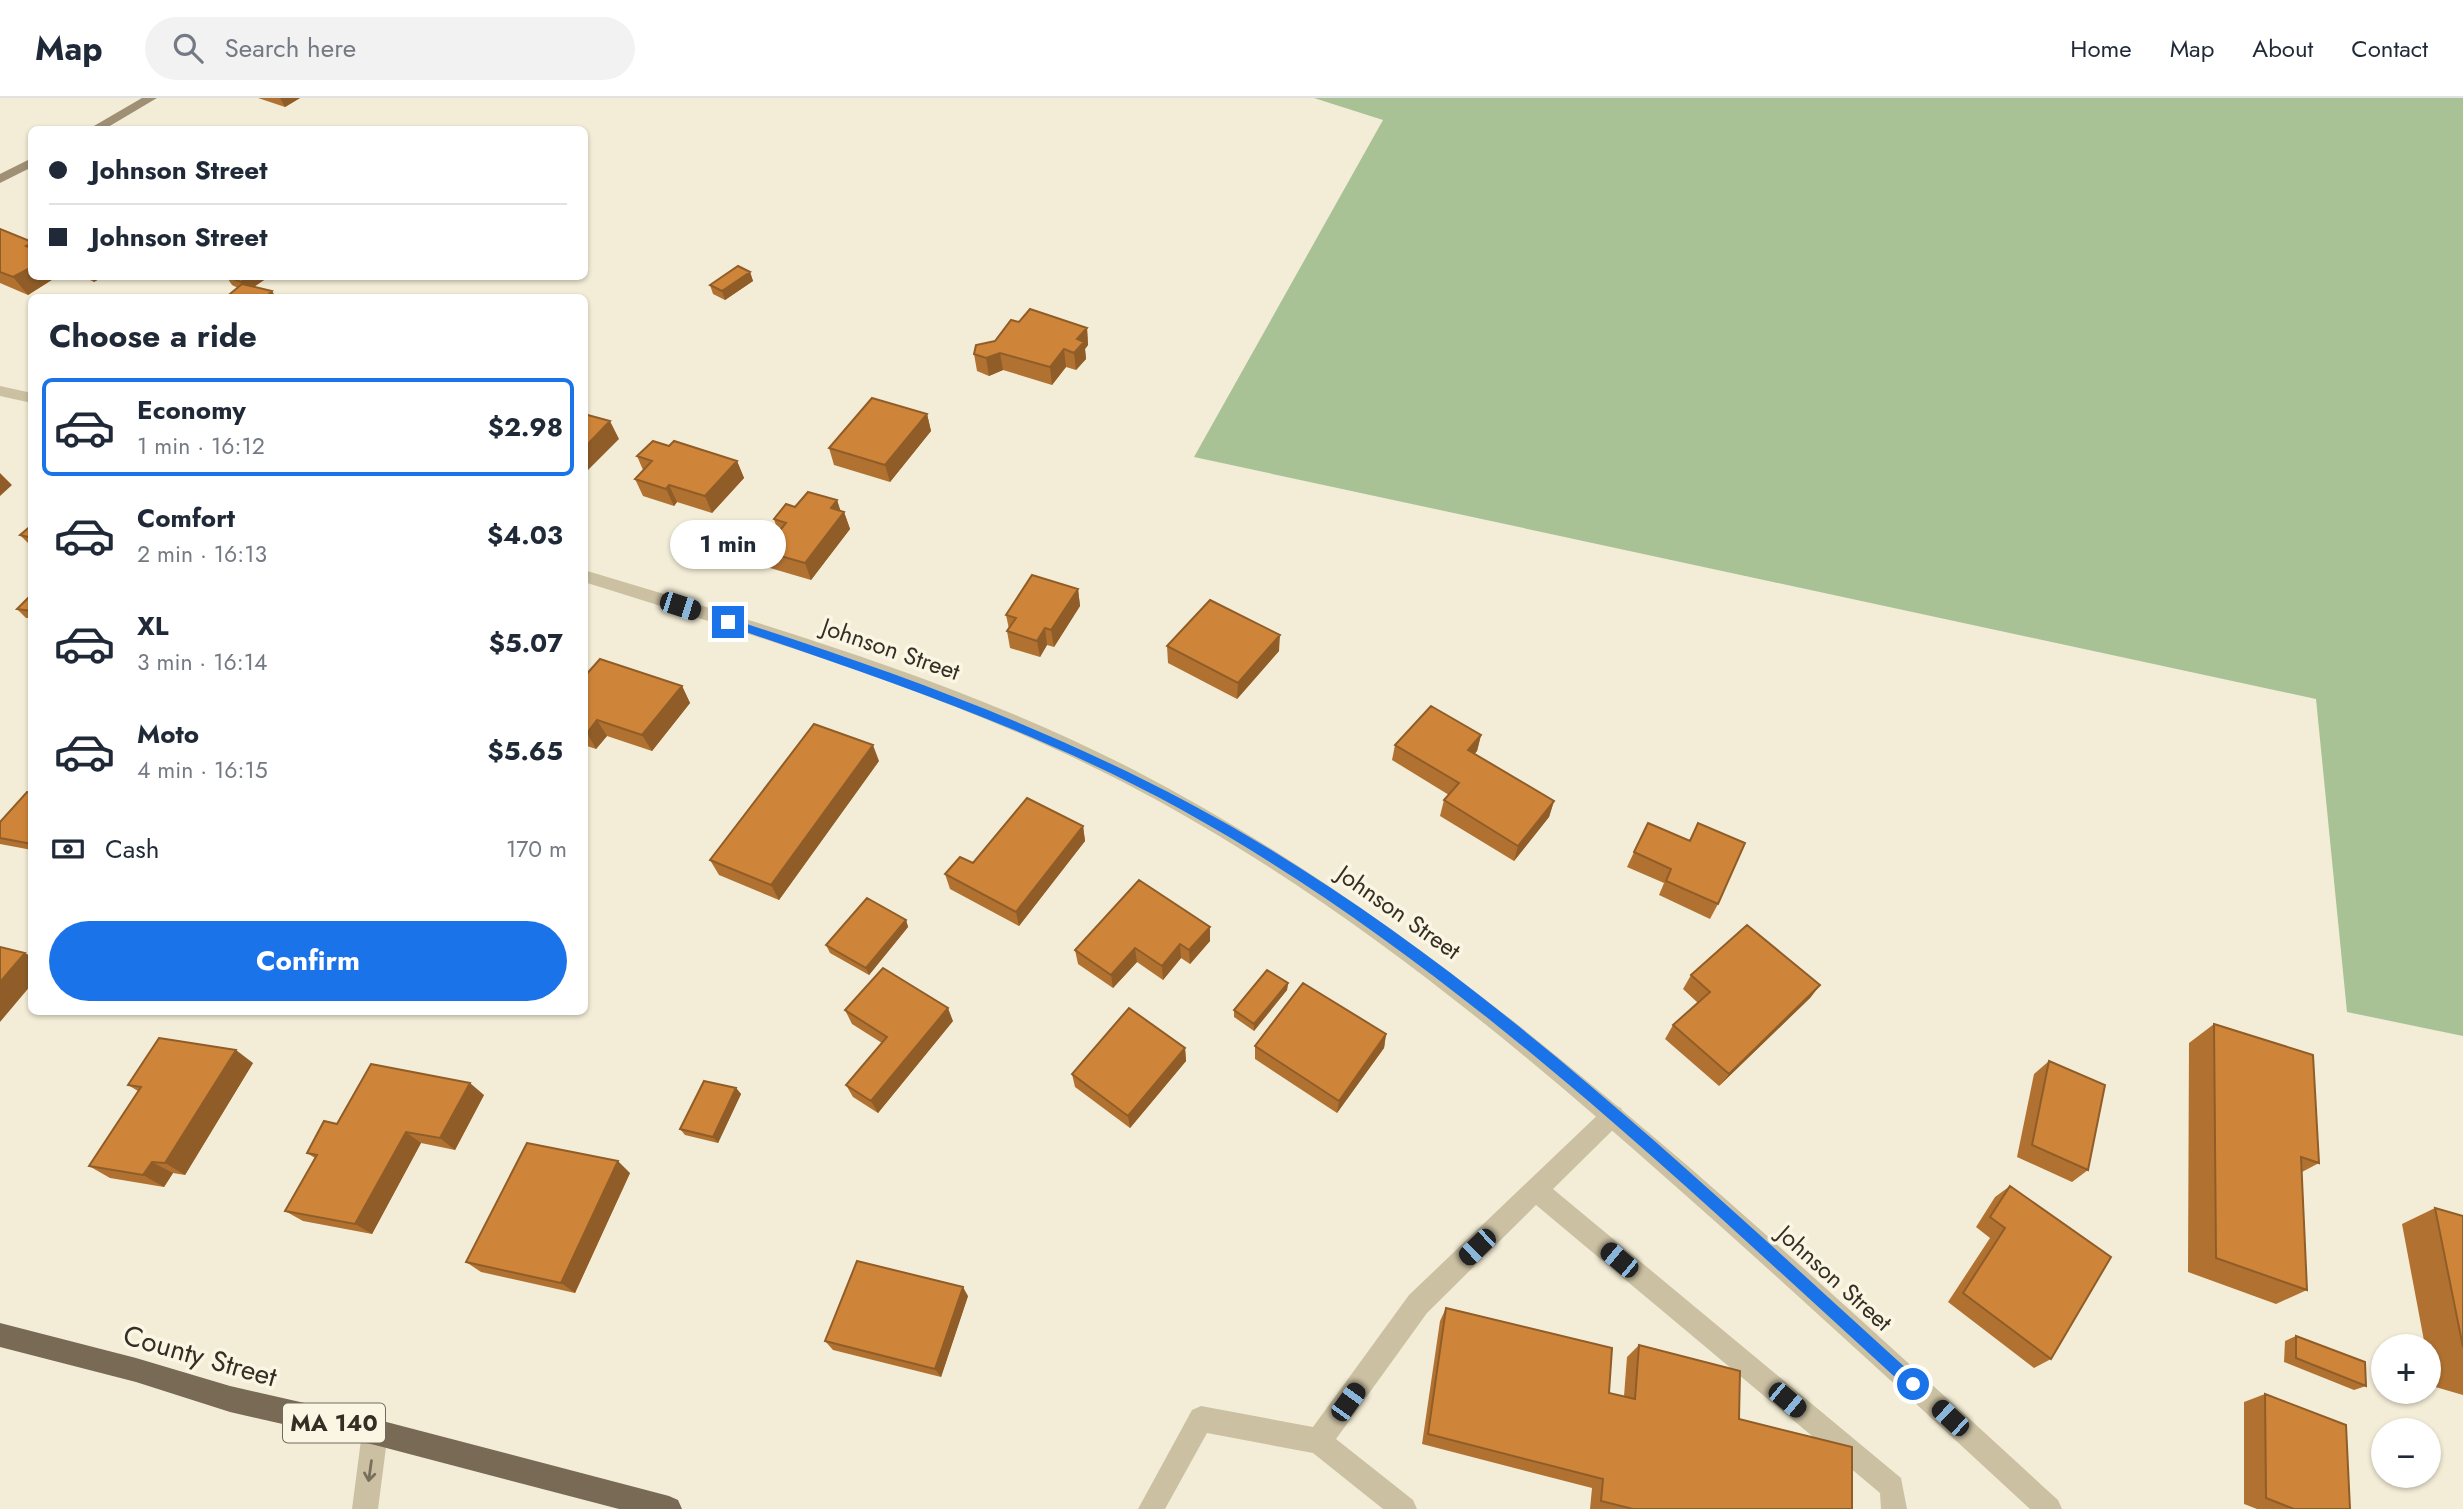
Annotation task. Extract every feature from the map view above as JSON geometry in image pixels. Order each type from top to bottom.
[{"type":"main road","points":[[100,126],[152,98]]},
{"type":"main road","points":[[0,179],[28,164]]},
{"type":"main road","name":"County Street","points":[[0,1335],[136,1370],[230,1399],[375,1433],[669,1509]]},
{"type":"street","points":[[0,391],[28,397]]},
{"type":"street","name":"Johnson Street","points":[[588,577],[922,687],[994,714],[1125,774],[1248,843],[1385,933],[1523,1038],[1809,1289],[2049,1509]]},
{"type":"street","points":[[1319,1441],[1418,1304],[1613,1115]]},
{"type":"street","points":[[1536,1190],[1892,1487],[1894,1509]]},
{"type":"street","points":[[1151,1509],[1200,1419],[1319,1441],[1404,1509]]},
{"type":"street","points":[[365,1509],[375,1433]]},
{"type":"green space","points":[[1314,98],[2463,98],[2463,1036],[2347,1012],[2316,699],[1194,457],[1383,120]]},
{"type":"building","points":[[0,229],[28,240],[28,269],[13,277],[0,272]]},
{"type":"building","points":[[738,266],[750,272],[722,291],[710,285]]},
{"type":"building","points":[[242,284],[272,291],[269,294],[230,294]]},
{"type":"building","points":[[1030,309],[1087,328],[1077,339],[1084,342],[1074,353],[1064,349],[1050,367],[1000,353],[986,358],[974,354],[976,345],[995,341],[1011,320],[1019,322]]},
{"type":"building","points":[[872,398],[927,414],[885,465],[829,448]]},
{"type":"building","points":[[588,415],[610,421],[588,444]]},
{"type":"building","points":[[653,441],[669,446],[674,441],[737,461],[705,496],[669,485],[666,489],[635,479],[652,461],[637,456]]},
{"type":"building","points":[[808,492],[837,500],[831,508],[844,512],[805,563],[763,551],[786,523],[774,519],[786,504],[795,507]]},
{"type":"building","points":[[28,528],[28,537],[20,535]]},
{"type":"building","points":[[1032,575],[1078,589],[1051,630],[1045,628],[1037,641],[1007,631],[1016,618],[1006,615]]},
{"type":"building","points":[[28,598],[28,610],[17,609]]},
{"type":"building","points":[[1210,600],[1280,635],[1238,683],[1167,646]]},
{"type":"building","points":[[600,659],[682,686],[642,735],[597,720],[588,732],[588,672]]},
{"type":"building","points":[[1431,706],[1481,735],[1468,750],[1554,801],[1518,846],[1444,800],[1459,783],[1395,745]]},
{"type":"building","points":[[814,724],[873,745],[771,885],[710,860]]},
{"type":"building","points":[[28,792],[28,843],[0,838],[0,822]]},
{"type":"building","points":[[1027,798],[1083,826],[1016,912],[945,874],[960,857],[973,863]]},
{"type":"building","points":[[1648,823],[1690,841],[1698,823],[1745,843],[1718,904],[1666,881],[1671,869],[1634,852]]},
{"type":"building","points":[[1139,880],[1210,927],[1189,950],[1180,944],[1162,966],[1135,948],[1111,975],[1075,950]]},
{"type":"building","points":[[867,898],[906,920],[866,968],[826,945]]},
{"type":"building","points":[[1747,925],[1820,985],[1729,1074],[1673,1025],[1710,992],[1691,975]]},
{"type":"building","points":[[0,947],[25,953],[0,982]]},
{"type":"building","points":[[883,968],[948,1008],[871,1101],[846,1085],[887,1037],[845,1010]]},
{"type":"building","points":[[1267,970],[1288,983],[1254,1024],[1234,1010]]},
{"type":"building","points":[[1303,983],[1386,1034],[1339,1101],[1255,1046]]},
{"type":"building","points":[[1129,1008],[1185,1048],[1128,1116],[1072,1074]]},
{"type":"building","points":[[2214,1024],[2313,1055],[2319,1163],[2301,1157],[2307,1290],[2216,1258]]},
{"type":"building","points":[[159,1038],[236,1050],[165,1163],[152,1162],[143,1175],[89,1166],[141,1087],[128,1085]]},
{"type":"building","points":[[2049,1061],[2105,1085],[2088,1170],[2032,1145]]},
{"type":"building","points":[[371,1064],[470,1083],[440,1138],[406,1132],[355,1224],[285,1211],[317,1155],[307,1153],[324,1121],[337,1124]]},
{"type":"building","points":[[704,1081],[736,1088],[713,1137],[680,1129]]},
{"type":"building","points":[[527,1143],[618,1161],[561,1283],[466,1262]]},
{"type":"building","points":[[2010,1186],[2111,1257],[2051,1359],[1963,1293],[2005,1228],[1990,1217]]},
{"type":"building","points":[[2435,1208],[2463,1216],[2463,1347]]},
{"type":"building","points":[[857,1261],[963,1287],[935,1369],[825,1341]]},
{"type":"building","points":[[1446,1308],[1612,1348],[1609,1393],[1635,1399],[1639,1345],[1740,1371],[1739,1419],[1852,1447],[1852,1509],[1633,1509],[1601,1501],[1603,1479],[1428,1434]]},
{"type":"building","points":[[2296,1336],[2365,1362],[2366,1386],[2296,1358]]},
{"type":"building","points":[[2265,1394],[2346,1425],[2350,1509],[2294,1509],[2266,1498]]},
{"type":"route","points":[[728,622],[922,687],[1064,744],[1186,807],[1316,886],[1454,984],[1532,1046],[1698,1189],[1913,1384]]}]
